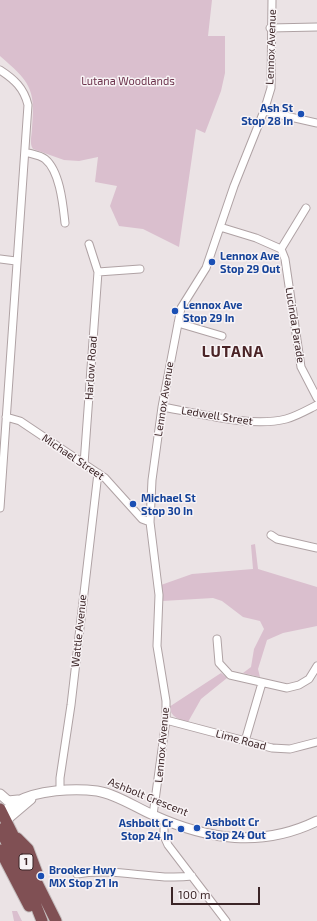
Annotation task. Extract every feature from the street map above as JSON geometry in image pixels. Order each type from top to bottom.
[{"type":"highway","points":[[2,821],[28,849],[34,862],[45,901],[56,921]]},
{"type":"highway","points":[[2,821],[42,921]]},
{"type":"highway","name":"1","points":[[0,850],[11,874],[37,921]]},
{"type":"street","name":"Lennox Avenue","points":[[153,815],[166,720],[166,702],[157,646],[159,595],[150,522],[152,480],[162,407],[181,308],[206,268],[264,111],[271,88],[270,28],[272,0]]},
{"type":"street","points":[[270,28],[317,27]]},
{"type":"street","points":[[0,70],[12,78],[25,94],[28,105],[0,508]]},
{"type":"street","points":[[264,111],[317,123]]},
{"type":"street","points":[[25,152],[45,159],[54,171],[63,203],[65,223]]},
{"type":"street","points":[[220,227],[256,238],[281,249],[306,208]]},
{"type":"street","name":"Harlow Road","points":[[84,464],[98,272],[89,244]]},
{"type":"street","name":"Lucinda Parade","points":[[281,249],[285,259],[302,367],[317,398]]},
{"type":"street","points":[[0,259],[16,261]]},
{"type":"street","points":[[98,272],[140,269]]},
{"type":"street","points":[[178,323],[222,336]]},
{"type":"street","name":"Ledwell Street","points":[[162,407],[251,422],[270,422],[288,418],[317,405]]},
{"type":"street","name":"Michael Street","points":[[6,417],[20,421],[98,473],[112,484],[142,520],[150,522]]},
{"type":"street","name":"Wattle Avenue","points":[[60,790],[60,778],[71,704],[98,473]]},
{"type":"street","points":[[271,535],[277,539],[317,548]]},
{"type":"street","points":[[217,639],[219,663],[223,670],[230,675],[287,688],[299,685],[309,679],[317,666]]},
{"type":"street","points":[[245,741],[262,683]]},
{"type":"street","name":"Lime Road","points":[[166,720],[272,748],[290,749],[317,742]]},
{"type":"street","name":"Ashbolt Crescent","points":[[2,821],[13,804],[23,799],[60,790],[97,791],[108,794],[164,820],[220,836],[244,839],[274,836],[317,821]]},
{"type":"street","points":[[0,794],[10,801],[23,799]]},
{"type":"street","name":"Ashbolt Crescent","points":[[2,821],[37,795]]},
{"type":"street","points":[[164,820],[163,828],[165,840],[226,921]]},
{"type":"street","points":[[0,864],[11,874]]},
{"type":"street","points":[[77,874],[93,871],[177,878],[192,876]]},
{"type":"green space","name":"Lutana Woodlands","points":[[0,0],[212,0],[208,36],[225,36],[225,73],[221,91],[205,133],[196,129],[179,247],[143,229],[119,226],[110,206],[117,186],[95,182],[98,157],[79,161],[64,160],[33,149],[31,142],[33,103],[31,94],[24,79],[0,56]]},
{"type":"green space","points":[[255,544],[258,569],[317,587],[317,626],[283,633],[267,640],[258,669],[260,677],[243,673],[251,667],[254,649],[264,629],[260,621],[243,617],[222,601],[213,598],[162,601],[161,585],[192,574],[253,569],[251,545]]},
{"type":"green space","points":[[221,673],[227,678],[201,699],[188,722],[178,719],[172,714],[169,707]]},
{"type":"green space","points":[[12,911],[17,911],[22,921],[14,921]]},
{"type":"place","name":"Ash St Stop 28 In","points":[[301,114]]},
{"type":"place","name":"Lennox Ave Stop 29 Out","points":[[212,262]]},
{"type":"place","name":"Lennox Ave Stop 29 In","points":[[175,311]]},
{"type":"place","name":"Michael St Stop 30 In","points":[[133,504]]},
{"type":"place","name":"Ashbolt Cr Stop 24 Out","points":[[197,828]]},
{"type":"place","name":"Ashbolt Cr Stop 24 In","points":[[181,829]]},
{"type":"place","name":"Brooker Hwy MX Stop 21 In","points":[[41,876]]},
{"type":"district","name":"LUTANA","points":[[233,352]]}]
